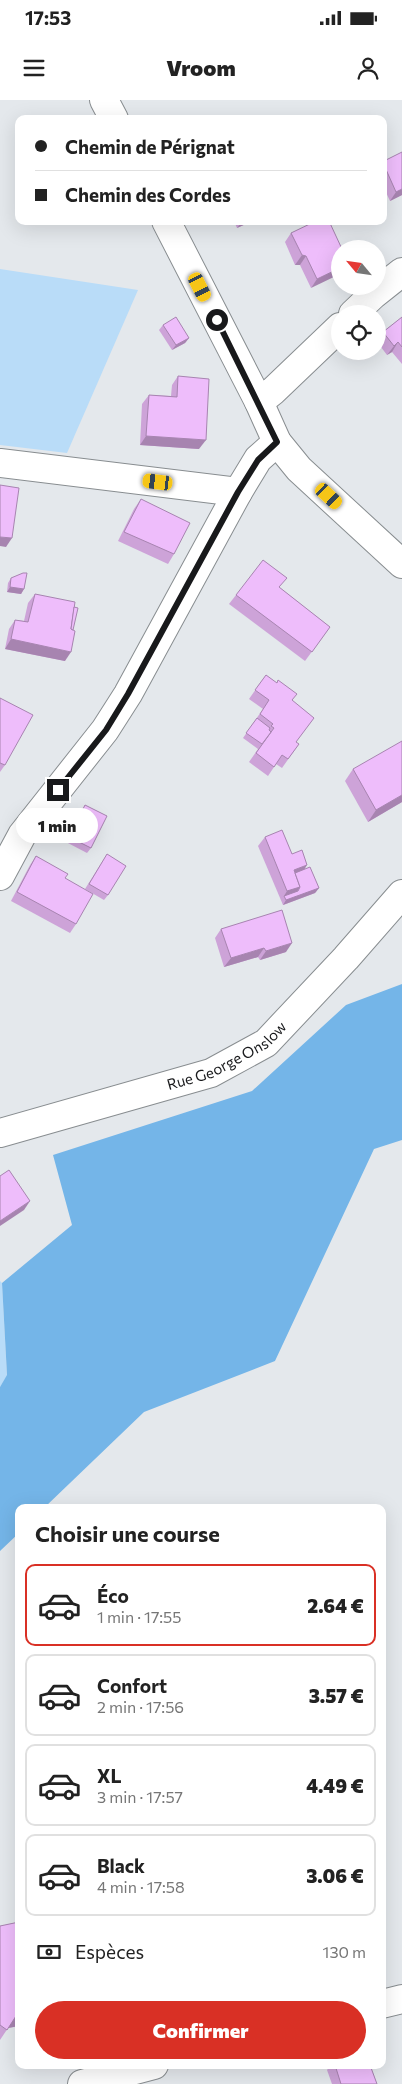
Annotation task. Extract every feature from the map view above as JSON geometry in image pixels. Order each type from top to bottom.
[{"type":"street","points":[[104,100],[112,115]]},
{"type":"street","points":[[168,225],[259,402],[277,442],[300,469],[402,564]]},
{"type":"street","points":[[363,305],[402,272]]},
{"type":"street","points":[[259,402],[331,336]]},
{"type":"street","points":[[0,876],[22,835],[106,730],[128,694],[238,492],[258,460],[277,442]]},
{"type":"street","points":[[0,463],[238,492]]},
{"type":"street","name":"Rue George Onslow","points":[[0,1133],[211,1073],[266,1043],[346,958],[402,894]]},
{"type":"street","points":[[386,2003],[402,1999]]},
{"type":"street","points":[[82,2084],[139,2069]]},
{"type":"shaded area","points":[[0,269],[138,290],[67,453],[0,445]]},
{"type":"shaded area","points":[[402,984],[402,1140],[374,1149],[275,1361],[144,1412],[48,1504],[15,1504],[15,1537],[0,1551],[0,1387],[7,1375],[2,1283],[72,1225],[53,1155],[252,1091],[346,1005]]},
{"type":"shaded area","points":[[0,1281],[2,1283],[7,1376],[0,1387]]},
{"type":"building","points":[[402,152],[402,189],[396,192],[387,172],[387,160]]},
{"type":"building","points":[[308,225],[331,225],[338,240],[331,240],[331,272],[317,279],[306,256],[302,255],[291,233]]},
{"type":"building","points":[[176,317],[189,338],[176,345],[163,325]]},
{"type":"building","points":[[402,317],[402,347],[398,342],[394,346],[386,336],[386,330]]},
{"type":"building","points":[[178,376],[209,379],[206,440],[146,436],[149,395],[177,397]]},
{"type":"building","points":[[0,485],[19,488],[12,538],[0,537]]},
{"type":"building","points":[[141,499],[190,523],[174,554],[124,532]]},
{"type":"building","points":[[263,560],[287,578],[279,587],[330,627],[312,652],[236,595]]},
{"type":"building","points":[[27,573],[24,589],[10,587],[11,578]]},
{"type":"building","points":[[35,594],[75,602],[71,629],[75,631],[71,652],[11,639],[15,620],[28,622]]},
{"type":"building","points":[[74,607],[78,608],[73,630],[71,629]]},
{"type":"building","points":[[266,675],[277,683],[278,680],[297,694],[292,700],[314,718],[296,742],[299,744],[288,759],[282,755],[274,767],[256,753],[274,728],[271,726],[273,724],[260,714],[269,700],[255,690]]},
{"type":"building","points":[[0,698],[33,715],[5,765],[0,763]]},
{"type":"building","points":[[257,718],[270,728],[271,732],[262,744],[246,733]]},
{"type":"building","points":[[402,741],[402,795],[376,810],[353,769]]},
{"type":"building","points":[[85,805],[107,816],[91,848],[69,837]]},
{"type":"building","points":[[282,830],[292,854],[302,850],[307,865],[294,870],[300,887],[287,891],[265,837]]},
{"type":"building","points":[[107,854],[126,866],[108,895],[89,884]]},
{"type":"building","points":[[36,856],[68,874],[65,878],[93,894],[76,924],[17,892]]},
{"type":"building","points":[[310,867],[319,888],[286,900],[284,896],[298,891],[300,887],[295,873]]},
{"type":"building","points":[[282,910],[292,943],[266,951],[264,948],[231,958],[221,929]]},
{"type":"building","points":[[9,1170],[30,1201],[0,1221],[0,1176]]},
{"type":"building","points":[[15,1923],[15,2018],[7,2030],[0,2025],[0,1926]]},
{"type":"building","points":[[336,2069],[371,2069],[377,2084],[341,2084]]},
{"type":"route","points":[[58,790],[106,730],[128,694],[238,492],[258,460],[277,442],[259,402],[217,320]]}]
